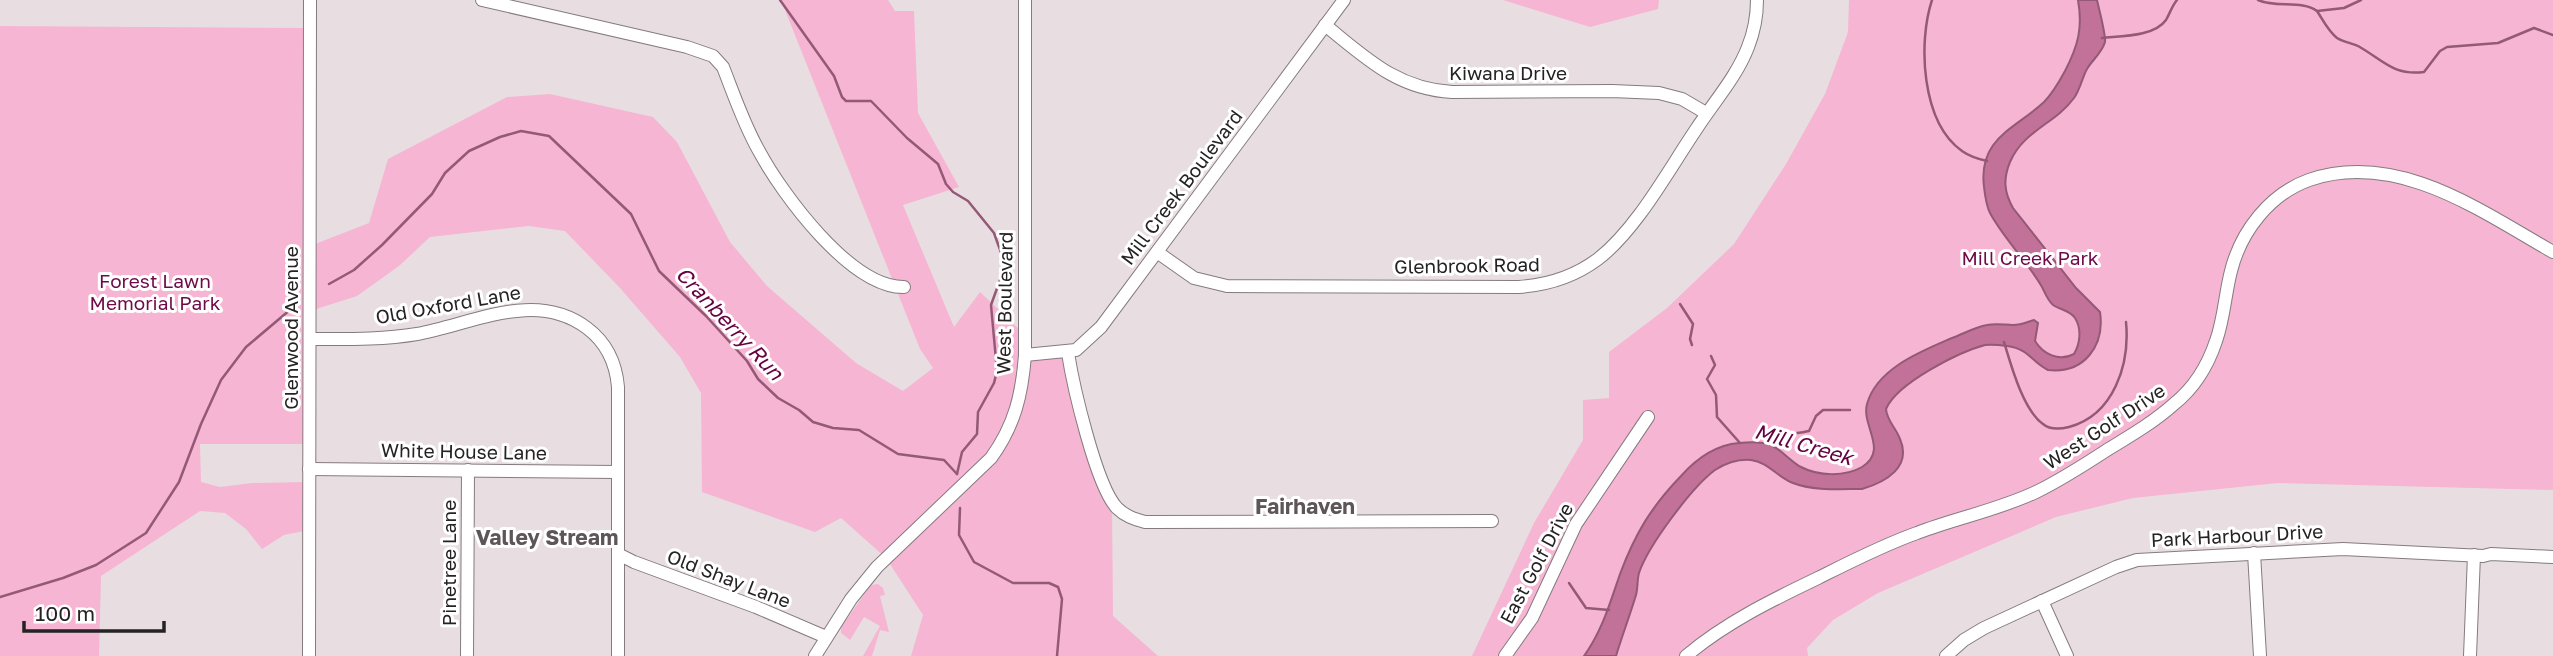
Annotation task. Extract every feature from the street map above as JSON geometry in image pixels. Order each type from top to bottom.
[{"type":"street","name":"Glenwood Avenue","points":[[309,656],[310,0]]},
{"type":"street","name":"West Boulevard","points":[[815,656],[851,600],[877,568],[981,469],[1004,441],[1021,396],[1025,355],[1025,0]]},
{"type":"street","name":"Mill Creek Boulevard","points":[[1068,352],[1076,351],[1101,327],[1344,0]]},
{"type":"street","name":"Glenbrook Road","points":[[1157,252],[1194,278],[1221,286],[1519,287],[1544,284],[1584,269],[1618,240],[1741,62],[1756,18],[1757,0]]},
{"type":"street","points":[[490,1],[687,47],[713,56],[723,67],[759,152],[804,218],[832,248],[862,271],[888,285],[904,287]]},
{"type":"street","name":"Kiwana Drive","points":[[1325,25],[1385,72],[1405,83],[1426,89],[1452,92],[1659,93],[1682,99],[1706,113]]},
{"type":"street","name":"West Golf Drive","points":[[1686,656],[1727,626],[1841,567],[1915,533],[2006,505],[2037,492],[2154,421],[2190,389],[2202,370],[2217,338],[2231,269],[2241,244],[2262,212],[2277,197],[2293,187],[2313,179],[2351,173],[2393,175],[2455,198],[2553,252]]},
{"type":"street","name":"Old Oxford Lane","points":[[310,339],[383,338],[417,334],[524,309],[545,309],[563,314],[597,337],[608,350],[615,366],[618,387],[618,656]]},
{"type":"street","points":[[1025,355],[1068,352],[1100,474],[1112,502],[1135,520],[1492,521]]},
{"type":"street","name":"East Golf Drive","points":[[1506,656],[1532,618],[1576,524],[1648,417]]},
{"type":"street","name":"White House Lane","points":[[309,469],[618,472]]},
{"type":"street","name":"Pinetree Lane","points":[[467,656],[468,470]]},
{"type":"street","name":"Park Harbour Drive","points":[[1947,656],[1972,634],[2116,567],[2137,560],[2343,549],[2553,557]]},
{"type":"street","points":[[2254,553],[2260,656]]},
{"type":"street","name":"Old Shay Lane","points":[[618,554],[826,637]]},
{"type":"street","points":[[2470,656],[2473,555]]},
{"type":"street","points":[[2042,601],[2067,656]]},
{"type":"green space","name":"Forest Lawn Memorial Park","points":[[781,0],[888,0],[895,11],[914,11],[918,113],[959,187],[903,205],[954,327],[980,292],[1024,334],[1025,354],[1068,353],[1112,502],[1113,616],[1158,656],[911,656],[923,615],[886,558],[841,518],[815,532],[702,492],[701,393],[680,357],[620,288],[565,231],[529,226],[430,237],[399,266],[357,296],[310,311],[309,444],[200,444],[201,482],[220,487],[252,483],[309,482],[309,530],[284,535],[262,549],[246,529],[225,513],[200,511],[101,576],[99,656],[0,656],[0,26],[310,28],[310,246],[369,223],[388,159],[507,97],[550,94],[653,117],[677,142],[730,242],[767,286],[856,363],[903,391],[933,368],[920,349]]},
{"type":"green space","points":[[1503,0],[1659,0],[1658,9],[1590,27]]},
{"type":"green space","name":"Mill Creek Park","points":[[1849,0],[2553,0],[2553,490],[2278,483],[2133,498],[2056,517],[1878,593],[1833,620],[1807,648],[1808,656],[1472,656],[1534,523],[1583,440],[1583,400],[1609,398],[1609,352],[1667,308],[1734,244],[1786,164],[1825,94],[1848,32]]},
{"type":"green space","points":[[878,584],[885,595],[880,596],[889,632],[880,630],[872,656],[863,656],[880,626],[864,617],[850,640],[841,633],[841,627],[871,585]]},
{"type":"shaded area","points":[[2078,0],[2097,0],[2104,46],[2087,69],[2074,98],[2016,151],[2008,168],[2006,185],[2013,208],[2076,288],[2100,312],[2099,336],[2089,355],[2072,367],[2048,370],[2021,350],[1988,345],[1960,354],[1930,370],[1902,389],[1886,409],[1903,449],[1900,465],[1888,477],[1862,489],[1801,486],[1757,461],[1741,460],[1723,465],[1706,478],[1683,503],[1644,562],[1616,656],[1584,656],[1601,627],[1626,560],[1645,522],[1670,487],[1707,454],[1731,444],[1763,443],[1775,447],[1797,465],[1808,470],[1831,474],[1848,472],[1862,467],[1873,453],[1874,445],[1866,412],[1872,391],[1890,371],[1915,355],[1983,326],[2016,325],[2034,320],[2038,323],[2035,341],[2042,350],[2057,357],[2074,354],[2079,336],[2077,322],[2070,313],[2053,305],[1996,223],[1987,204],[1984,170],[1987,157],[2001,136],[2044,102],[2063,75],[2078,37]]},
{"type":"waterway","points":[[780,0],[834,76],[842,97],[846,101],[871,101],[907,138],[938,164],[946,184],[968,201],[994,233],[1004,261],[1004,269],[991,305],[997,371],[994,383],[978,412],[977,434],[962,452],[957,474]]},
{"type":"waterway","points":[[1932,0],[1925,37],[1926,80],[1931,102],[1948,138],[1965,153],[1987,161]]},
{"type":"waterway","points":[[2102,38],[2136,35],[2161,26],[2177,0]]},
{"type":"waterway","points":[[2258,0],[2304,6],[2317,11],[2344,8],[2361,0]]},
{"type":"waterway","points":[[2317,11],[2337,38],[2358,46],[2389,66],[2413,73],[2424,72],[2440,51],[2447,47],[2498,43],[2534,28],[2553,35]]},
{"type":"waterway","name":"Cranberry Run","points":[[329,284],[354,270],[382,245],[432,194],[445,173],[469,151],[521,131],[549,136],[631,214],[659,271],[706,316],[747,361],[758,379],[778,398],[813,422],[833,428],[859,430],[898,454],[944,460],[957,474]]},
{"type":"waterway","points":[[1680,304],[1693,324],[1690,339],[1692,345]]},
{"type":"waterway","name":"Cranberry Run","points":[[0,597],[96,565],[146,533],[179,482],[221,380],[246,347],[291,309]]},
{"type":"waterway","points":[[2004,342],[2029,409],[2046,426],[2066,428],[2085,421],[2097,411],[2108,400],[2116,386],[2125,354],[2126,322]]},
{"type":"waterway","points":[[1711,356],[1715,365],[1707,379],[1716,395],[1717,417],[1740,443]]},
{"type":"waterway","name":"Mill Creek","points":[[1767,444],[1782,435],[1809,431],[1816,416],[1823,410],[1850,410]]},
{"type":"waterway","name":"Cranberry Run","points":[[960,508],[959,535],[974,562],[1013,583],[1049,583],[1058,587],[1062,599],[1057,656]]},
{"type":"waterway","points":[[1569,583],[1586,608],[1609,610]]},
{"type":"district","name":"Fairhaven","points":[[1305,506]]},
{"type":"district","name":"Valley Stream","points":[[547,537]]}]
